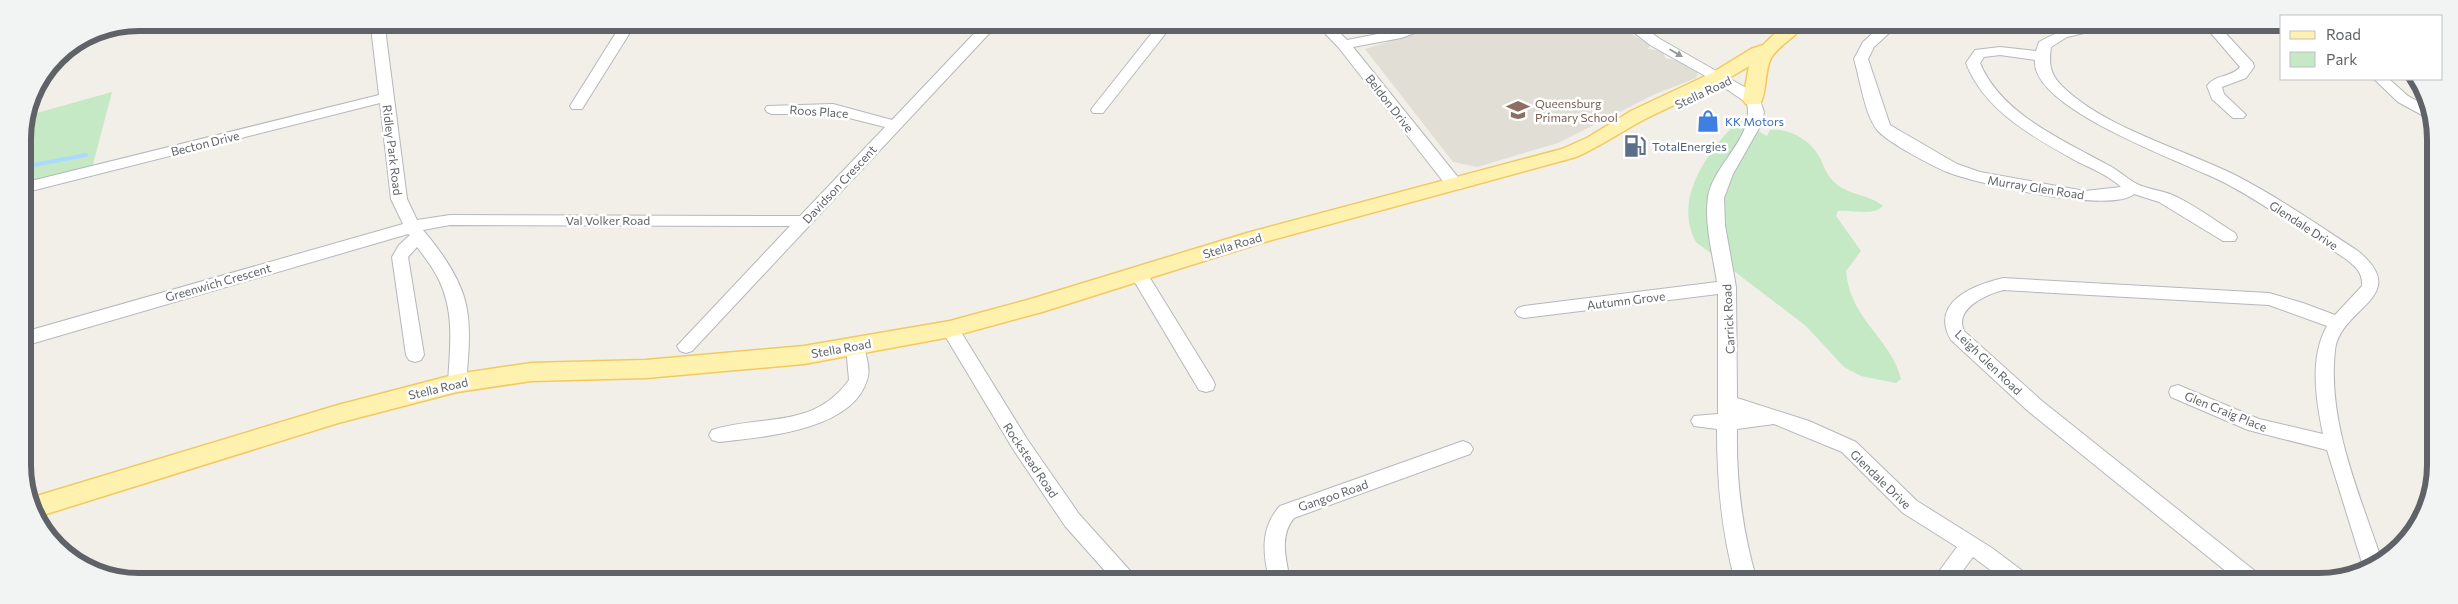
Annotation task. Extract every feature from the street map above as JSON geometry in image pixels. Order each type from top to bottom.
[{"type":"main road","name":"Stella Road","points":[[39,506],[338,414],[457,383],[531,372],[646,369],[804,355],[950,329],[1255,238],[1569,153],[1594,142],[1632,120],[1638,114],[1723,79],[1765,53],[1789,31]]},
{"type":"main road","points":[[1752,100],[1755,78],[1765,53]]},
{"type":"street","name":"Ridley Park Road","points":[[379,31],[399,199],[416,232],[446,276],[458,308],[460,332],[457,383]]},
{"type":"street","points":[[577,106],[624,31]]},
{"type":"street","name":"Davidson Crescent","points":[[686,346],[984,31]]},
{"type":"street","points":[[1098,110],[1160,31]]},
{"type":"street","name":"Beldon Drive","points":[[1330,31],[1344,45],[1455,185]]},
{"type":"street","points":[[1344,45],[1396,35],[1407,31]]},
{"type":"street","points":[[1642,31],[1723,79],[1752,100]]},
{"type":"street","name":"Murray Glen Road","points":[[1884,31],[1868,45],[1862,59],[1879,120],[1894,136],[1951,168],[1977,177],[2085,196],[2118,195],[2126,192],[2130,187]]},
{"type":"street","points":[[2077,31],[2050,39],[2044,44],[2040,56],[2000,51],[1980,53],[1973,63],[1974,72],[2004,108],[2022,121],[2120,178],[2130,187],[2165,198],[2229,237]]},
{"type":"street","points":[[2217,31],[2246,63],[2247,67],[2242,75],[2222,80],[2214,86],[2217,96],[2238,116]]},
{"type":"street","name":"Glendale Drive","points":[[2040,56],[2043,71],[2052,82],[2063,94],[2086,110],[2154,147],[2240,184],[2352,255],[2365,267],[2371,278],[2371,287],[2330,333],[2326,348],[2325,368],[2333,444],[2371,559]]},
{"type":"street","points":[[2382,80],[2403,99],[2423,110]]},
{"type":"street","name":"Becton Drive","points":[[31,186],[387,97]]},
{"type":"street","name":"Carrick Road","points":[[1744,573],[1729,506],[1726,448],[1728,287],[1720,243],[1716,196],[1720,181],[1728,166],[1753,129],[1757,110],[1752,100]]},
{"type":"street","name":"Roos Place","points":[[772,109],[833,109],[894,125]]},
{"type":"street","name":"Val Volker Road","points":[[416,232],[430,222],[450,220],[804,222]]},
{"type":"street","points":[[415,355],[400,257],[416,232]]},
{"type":"street","name":"Greenwich Crescent","points":[[31,336],[416,232]]},
{"type":"street","points":[[1139,274],[1206,385]]},
{"type":"street","name":"Leigh Glen Road","points":[[2243,573],[2034,406],[1957,335],[1951,322],[1953,312],[1979,291],[2003,284],[2269,299],[2297,307],[2337,323]]},
{"type":"street","name":"Autumn Grove","points":[[1524,312],[1728,287]]},
{"type":"street","name":"Rockstead Road","points":[[950,329],[1020,444],[1072,520],[1120,573]]},
{"type":"street","points":[[719,435],[799,424],[815,419],[833,408],[850,394],[858,380],[855,346]]},
{"type":"street","name":"Glen Craig Place","points":[[2178,392],[2255,425],[2333,444]]},
{"type":"street","name":"Glendale Drive","points":[[1728,402],[1825,435],[1849,447],[1910,508],[1985,554],[2010,573]]},
{"type":"street","points":[[1701,421],[1727,422],[1778,418]]},
{"type":"street","name":"Gangoo Road","points":[[1278,573],[1275,555],[1275,527],[1287,512],[1298,506],[1456,452]]},
{"type":"street","points":[[1949,573],[1970,546]]},
{"type":"shaded area","name":"Queensburg Primary School","points":[[1423,31],[1626,31],[1650,45],[1648,49],[1663,51],[1665,58],[1682,62],[1698,73],[1696,78],[1653,95],[1558,143],[1477,167],[1453,162],[1365,49]]},
{"type":"green space","points":[[112,92],[92,168],[31,184],[31,132],[35,114]]},
{"type":"green space","points":[[1739,120],[1767,136],[1770,130],[1782,130],[1799,137],[1814,149],[1828,175],[1834,182],[1845,190],[1871,199],[1883,206],[1868,212],[1838,211],[1836,216],[1861,251],[1846,271],[1849,288],[1855,303],[1896,365],[1901,379],[1896,383],[1861,376],[1844,367],[1806,326],[1696,242],[1690,225],[1688,209],[1691,192],[1706,160]]},
{"type":"waterway","points":[[31,165],[86,155]]},
{"type":"place","name":"Queensburg Primary School","points":[[1518,110]]},
{"type":"place","name":"KK Motors","points":[[1708,121]]},
{"type":"place","name":"TotalEnergies","points":[[1635,146]]}]
